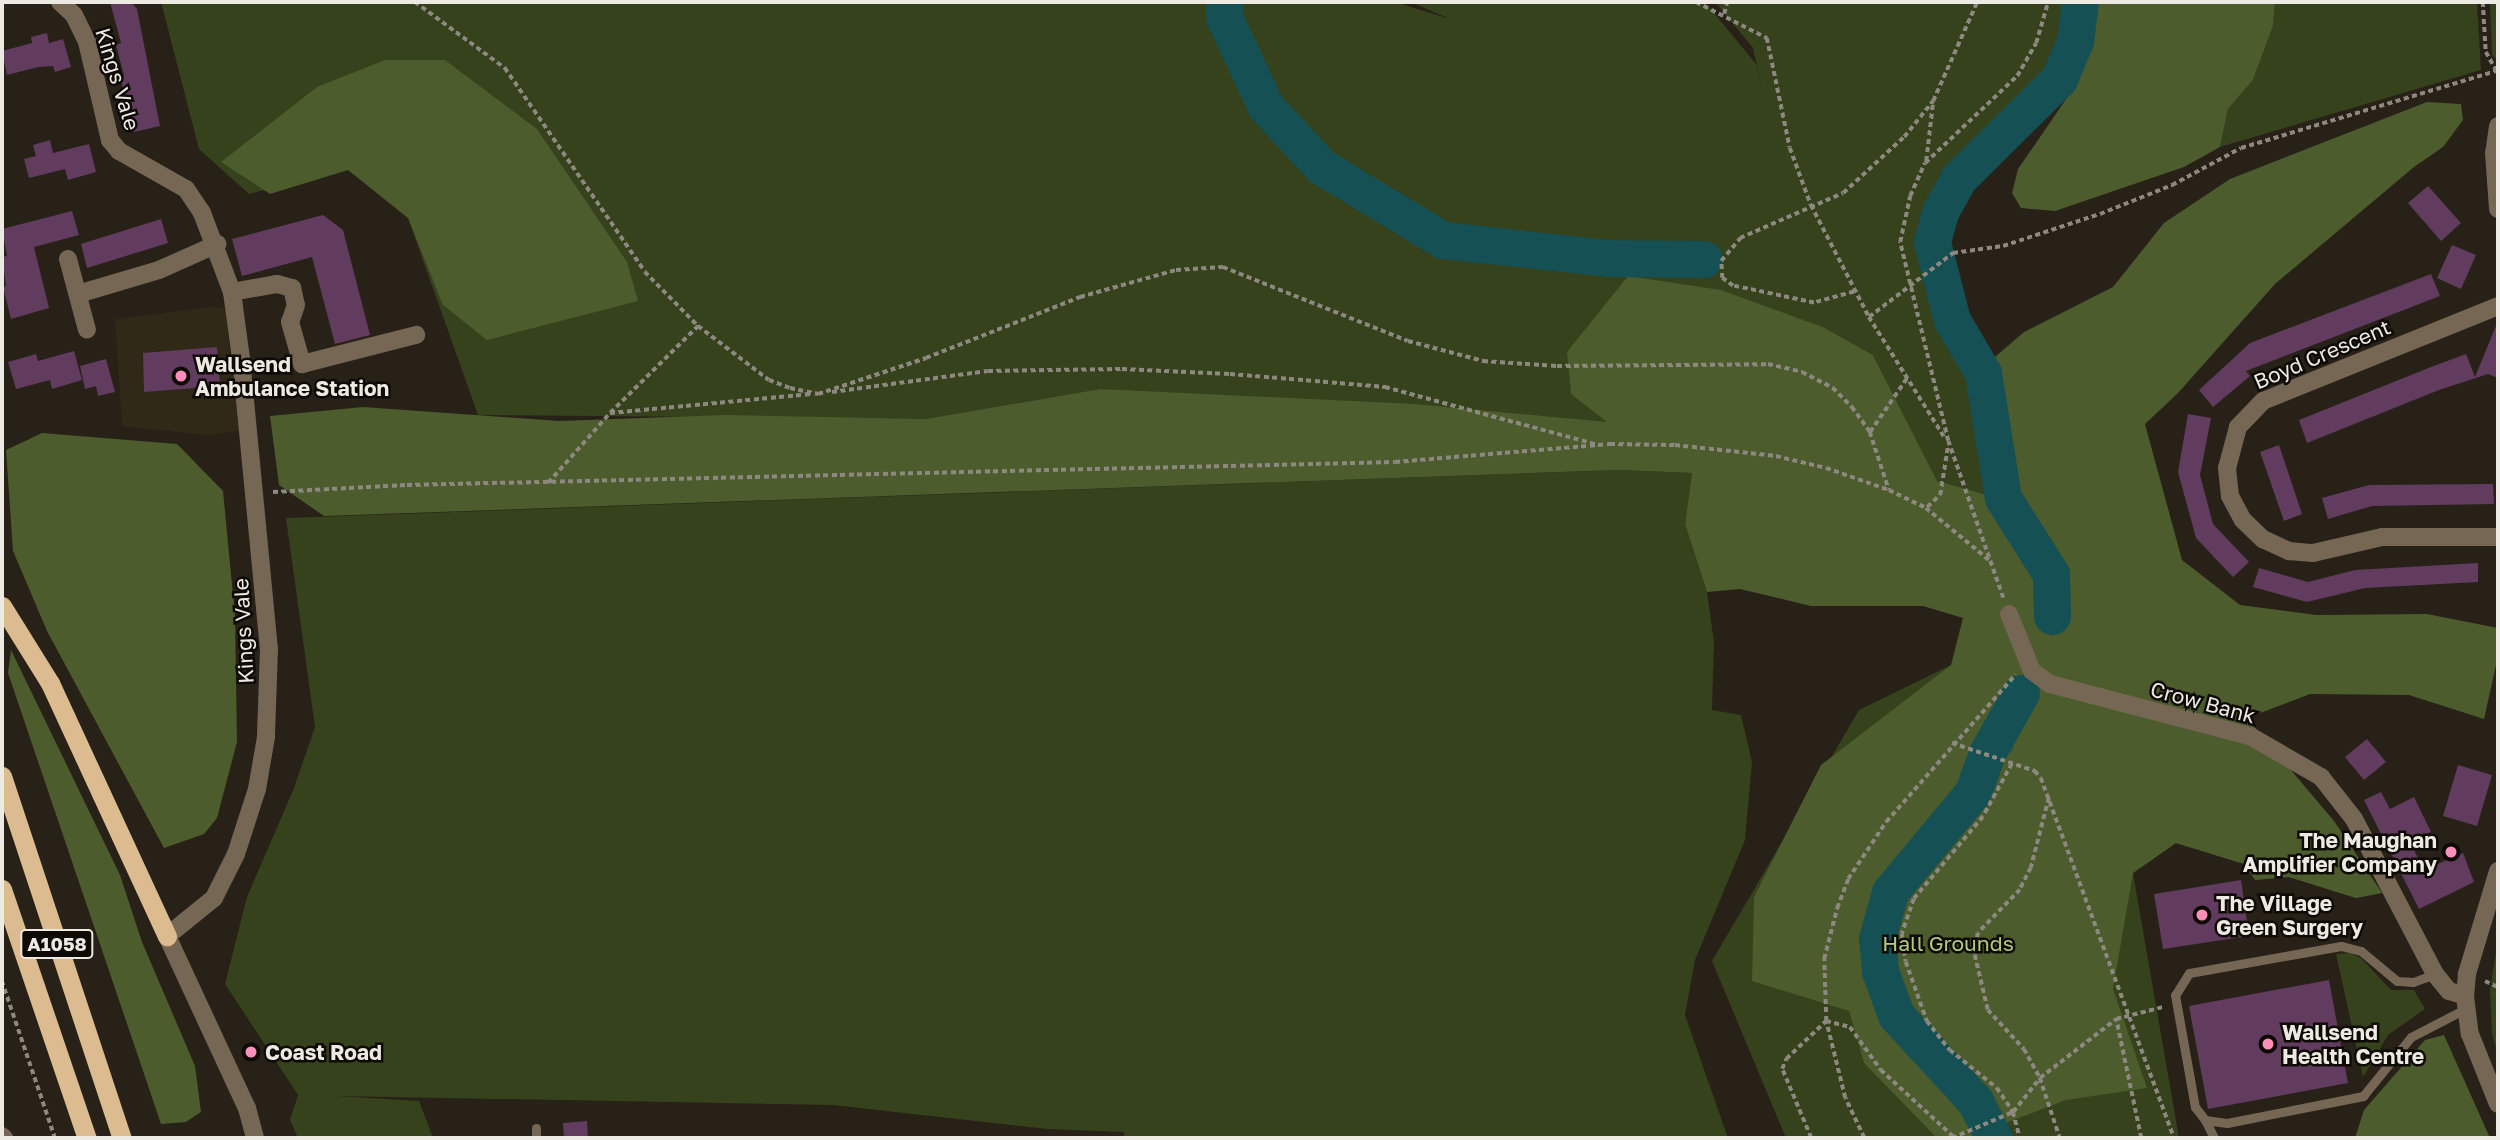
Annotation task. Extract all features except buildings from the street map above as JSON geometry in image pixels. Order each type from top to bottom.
[{"type":"highway","points":[[2,606],[50,682],[167,936]]},
{"type":"highway","name":"A1058","points":[[2,776],[122,1138]]},
{"type":"highway","name":"A1058","points":[[2,889],[87,1138]]},
{"type":"street","name":"Kings Vale","points":[[60,2],[74,15],[87,42],[110,139],[119,151],[186,189],[217,244],[232,292],[254,493],[269,683],[257,789],[236,854],[214,898],[167,936]]},
{"type":"street","points":[[2498,126],[2494,153],[2498,209]]},
{"type":"street","points":[[78,294],[159,270],[217,244]]},
{"type":"street","points":[[68,259],[88,330]]},
{"type":"street","points":[[232,292],[277,284],[292,288],[296,305],[290,322],[302,364],[416,335]]},
{"type":"street","name":"Boyd Crescent","points":[[2498,306],[2263,401],[2238,427],[2227,468],[2230,496],[2243,520],[2263,539],[2289,551],[2313,553],[2382,537],[2498,537]]},
{"type":"street","name":"Crow Bank","points":[[2009,614],[2032,671],[2050,684],[2250,736],[2320,777],[2354,819],[2435,974],[2449,991],[2465,1003]]},
{"type":"street","points":[[2498,871],[2467,974],[2465,1003],[2476,1053],[2498,1104]]},
{"type":"street","points":[[167,936],[247,1108],[255,1138]]},
{"type":"lane","points":[[2214,1138],[2192,1098],[2175,1004],[2178,985],[2189,973],[2328,947],[2361,951],[2397,981],[2435,974]]},
{"type":"lane","points":[[2206,1120],[2227,1123],[2363,1096],[2411,1037],[2465,1003]]},
{"type":"lane","points":[[536,1128],[536,1138]]},
{"type":"path","points":[[415,2],[505,68],[645,272],[698,326],[769,380],[818,394],[926,358],[1080,297],[1176,270],[1223,267],[1270,282],[1408,341],[1483,361],[1557,366],[1768,365],[1802,372],[1833,387],[1870,432],[1889,491]]},
{"type":"path","points":[[1696,2],[1759,33],[1771,46],[1790,148],[1811,205],[1869,317],[1948,441],[1943,485],[1926,508]]},
{"type":"path","points":[[1724,14],[1727,2]]},
{"type":"path","points":[[1855,292],[1814,303],[1728,284],[1722,278],[1721,261],[1734,243],[1811,205],[1843,193],[1904,137],[1933,101],[1978,2]]},
{"type":"path","points":[[1925,163],[2017,76],[2036,43],[2048,2]]},
{"type":"path","points":[[1869,317],[1945,258],[2003,246],[2142,200],[2241,148],[2497,73],[2486,52],[2483,2]]},
{"type":"path","points":[[1933,101],[1925,163],[1902,228],[1901,256],[1948,441],[2009,614]]},
{"type":"path","points":[[548,483],[610,412],[698,326]]},
{"type":"path","points":[[610,412],[818,394],[988,371],[1067,368],[1230,374],[1385,387],[1597,445]]},
{"type":"path","points":[[1870,432],[1907,378]]},
{"type":"path","points":[[254,493],[1395,461],[1597,445],[1675,445],[1776,456],[1826,468],[1889,491],[1926,508],[1989,560]]},
{"type":"path","points":[[1864,1138],[1838,1077],[1826,1021],[1824,959],[1848,879],[1886,822],[1952,743],[2016,673],[2024,650]]},
{"type":"path","points":[[1952,743],[2038,774],[2049,796],[2174,1138]]},
{"type":"path","points":[[2010,764],[1975,828],[1914,900],[1902,934],[1908,971],[1927,1021],[1950,1050],[1997,1088],[2013,1112],[2020,1138]]},
{"type":"path","points":[[2049,796],[2031,868],[2020,890],[1984,926],[1975,944],[1978,976],[1988,1010],[2024,1049],[2040,1078],[2060,1138]]},
{"type":"path","points":[[2,981],[55,1138]]},
{"type":"path","points":[[1826,1021],[1850,1027],[1881,1070],[1954,1138],[2013,1112],[2040,1078],[2116,1018],[2175,1004]]},
{"type":"path","points":[[2116,1018],[2141,1138]]},
{"type":"path","points":[[1811,1138],[1782,1069],[1786,1059],[1826,1021]]},
{"type":"shaded area","points":[[211,307],[225,309],[239,431],[206,435],[122,426],[115,319]]},
{"type":"green space","points":[[161,2],[1395,2],[1450,19],[1411,2],[1705,2],[1756,64],[1761,85],[1753,48],[1715,2],[2071,2],[2062,54],[2053,71],[1966,151],[1940,186],[1923,235],[1923,258],[1935,300],[1968,380],[1987,495],[1937,482],[1873,355],[1825,328],[1609,423],[1100,389],[925,419],[478,415],[408,218],[348,169],[249,194],[199,149]]},
{"type":"green space","points":[[2098,2],[2275,2],[2273,26],[2253,80],[2228,109],[2220,147],[2184,167],[2055,211],[2021,208],[2012,193],[2018,169],[2073,89]]},
{"type":"green space","points":[[2275,2],[2477,2],[2481,70],[2220,147],[2228,109],[2253,80],[2273,26]]},
{"type":"green space","points":[[2490,2],[2498,2],[2498,61],[2492,55]]},
{"type":"green space","points":[[385,60],[445,60],[537,129],[627,262],[638,301],[487,340],[443,305],[408,218],[348,170],[270,194],[221,162],[317,87]]},
{"type":"green space","points":[[2427,102],[2461,104],[2463,120],[2443,147],[2414,167],[2275,284],[2178,393],[2145,424],[2182,560],[2240,605],[2317,615],[2427,614],[2498,628],[2498,656],[2484,719],[2409,695],[2310,694],[2247,718],[2334,821],[2382,893],[2356,898],[2289,877],[2255,880],[2244,864],[2176,843],[2133,873],[2113,989],[2147,1088],[2066,1100],[2008,1122],[1994,1138],[1937,1138],[1864,1063],[1849,1011],[1752,981],[1754,897],[1821,765],[1951,665],[1963,618],[1923,606],[1811,606],[1740,589],[1707,592],[1685,524],[1692,473],[1619,470],[324,516],[279,485],[270,416],[363,407],[559,421],[725,415],[925,419],[1100,389],[1414,404],[1607,422],[1571,394],[1567,352],[1628,276],[1721,290],[1825,328],[1873,355],[1937,481],[1987,495],[1968,380],[2024,332],[2113,287],[2164,223],[2230,179]]},
{"type":"green space","points":[[42,433],[177,444],[223,491],[235,616],[237,742],[217,818],[204,834],[164,848],[47,631],[13,551],[6,450]]},
{"type":"green space","points":[[1619,470],[1692,473],[1685,524],[1707,592],[1714,642],[1712,710],[1741,715],[1752,762],[1745,840],[1695,960],[1685,1015],[1728,1138],[1124,1138],[1124,1132],[1048,1129],[833,1105],[336,1096],[419,1101],[433,1138],[298,1138],[290,1120],[298,1095],[225,984],[247,897],[294,788],[315,727],[286,518]]},
{"type":"green space","points":[[11,650],[120,875],[142,942],[195,1066],[201,1112],[186,1122],[161,1124],[8,673]]},
{"type":"green space","name":"Hall Grounds","points":[[1951,665],[2272,761],[2334,821],[2382,893],[2356,898],[2289,877],[2255,880],[2244,864],[2176,843],[2133,873],[2179,1138],[1786,1138],[1712,961],[1859,710]]},
{"type":"green space","points":[[2498,940],[2498,1055],[2492,1034],[2490,989]]},
{"type":"green space","points":[[2350,953],[2361,958],[2391,990],[2414,990],[2425,1009],[2388,1035],[2363,1077],[2336,954]]},
{"type":"green space","points":[[2444,1035],[2490,1138],[2355,1138],[2364,1110],[2425,1040]]},
{"type":"water","points":[[2014,689],[2028,696],[2012,750],[1973,792],[1970,771],[1964,769],[1966,760],[1974,755],[1981,732]]},
{"type":"waterway","points":[[1224,2],[1224,17],[1266,107],[1322,167],[1443,240],[1609,258],[1704,259]]},
{"type":"waterway","points":[[2052,616],[2051,574],[2003,498],[1983,373],[1952,320],[1932,242],[1940,212],[1959,178],[2059,79],[2075,41],[2080,2]]},
{"type":"waterway","points":[[1994,1138],[1975,1101],[1896,1015],[1880,971],[1877,939],[1890,892],[1973,792],[1987,753],[2021,693]]},
{"type":"place","name":"Wallsend Ambulance Station","points":[[181,376]]},
{"type":"place","name":"The Maughan Amplifier Company","points":[[2451,852]]},
{"type":"place","name":"The Village Green Surgery","points":[[2202,915]]},
{"type":"place","name":"Wallsend Health Centre","points":[[2268,1044]]},
{"type":"place","name":"Coast Road","points":[[251,1052]]}]
